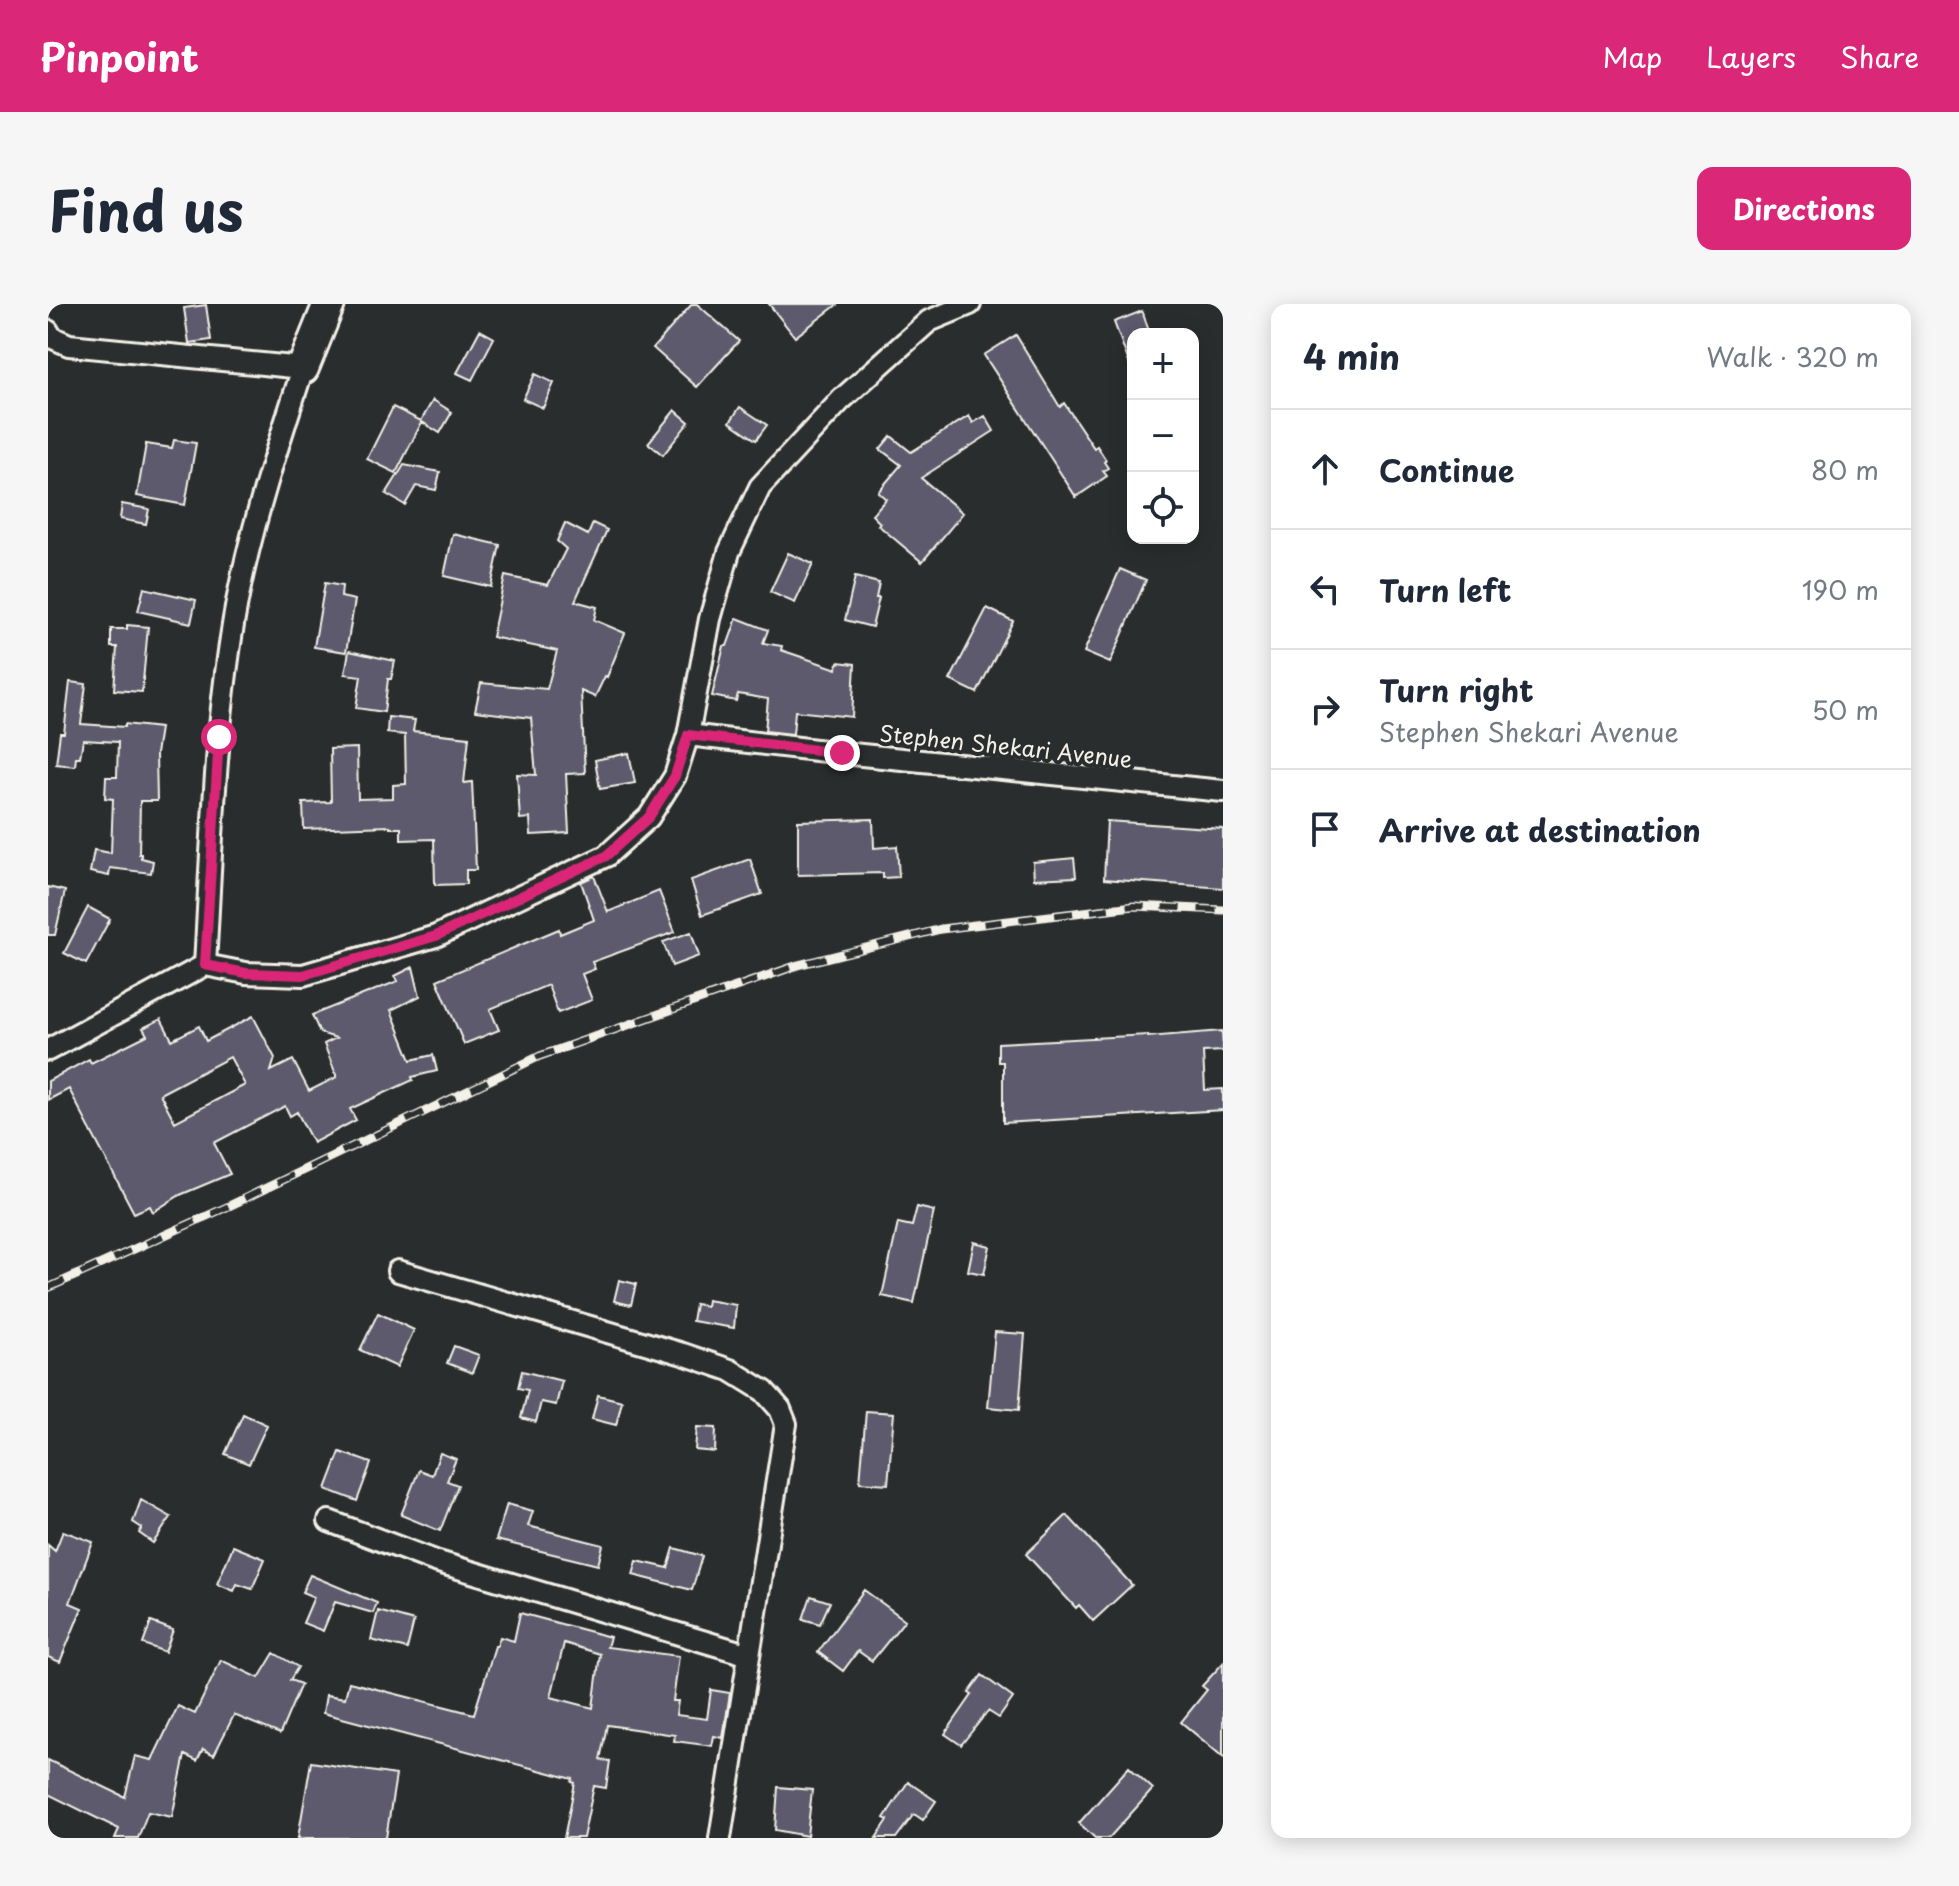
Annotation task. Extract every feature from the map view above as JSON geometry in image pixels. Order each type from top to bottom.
[{"type":"street","points":[[205,965],[219,737],[237,601],[272,461],[303,368],[329,304]]},
{"type":"street","points":[[48,1050],[205,965],[246,973],[303,975],[436,936],[606,856],[649,817],[675,776],[688,735],[710,619],[729,552],[760,487],[841,400],[929,321],[970,304]]},
{"type":"street","points":[[48,331],[51,337],[69,345],[303,368]]},
{"type":"street","name":"Stephen Shekari Avenue","points":[[688,735],[1223,791]]},
{"type":"street","points":[[398,1271],[730,1370],[764,1391],[780,1409],[786,1424],[720,1838]]},
{"type":"street","points":[[329,1521],[435,1561],[749,1655]]},
{"type":"building","points":[[692,304],[697,304],[739,341],[697,387],[653,348]]},
{"type":"building","points":[[769,304],[838,304],[795,337]]},
{"type":"building","points":[[206,305],[211,340],[189,343],[184,308]]},
{"type":"building","points":[[1142,311],[1148,328],[1127,328],[1127,357],[1114,322]]},
{"type":"building","points":[[480,330],[494,338],[472,380],[457,373]]},
{"type":"building","points":[[1016,335],[1060,407],[1064,403],[1094,448],[1097,446],[1106,460],[1104,462],[1108,468],[1103,471],[1107,476],[1076,497],[984,355]]},
{"type":"building","points":[[535,374],[554,383],[543,408],[523,399]]},
{"type":"building","points":[[433,400],[452,412],[440,433],[422,422],[396,473],[367,459],[393,407],[421,421]]},
{"type":"building","points":[[740,407],[767,425],[756,440],[730,422]]},
{"type":"building","points":[[675,410],[689,422],[663,455],[648,443]]},
{"type":"building","points":[[969,416],[973,423],[985,416],[994,431],[921,478],[963,513],[922,562],[878,525],[880,523],[872,515],[886,499],[878,492],[901,465],[880,449],[891,436],[911,452]]},
{"type":"building","points":[[174,440],[196,443],[185,505],[137,496],[146,444],[172,448]]},
{"type":"building","points":[[404,465],[440,472],[436,490],[416,486],[405,505],[386,494]]},
{"type":"building","points":[[122,504],[149,509],[146,524],[120,519]]},
{"type":"building","points":[[565,523],[588,535],[593,523],[607,530],[575,601],[597,607],[594,620],[625,633],[595,697],[581,691],[585,773],[566,774],[569,833],[531,835],[530,818],[520,819],[517,774],[536,775],[531,718],[475,711],[481,683],[547,689],[557,651],[492,637],[505,576],[548,585],[566,549],[557,541]]},
{"type":"building","points":[[453,534],[500,545],[491,587],[444,576]]},
{"type":"building","points":[[788,553],[813,564],[795,603],[770,592]]},
{"type":"building","points":[[1120,569],[1146,580],[1110,663],[1084,652]]},
{"type":"building","points":[[855,577],[879,583],[872,627],[845,620]]},
{"type":"building","points":[[325,583],[342,586],[341,597],[355,600],[346,652],[314,647]]},
{"type":"building","points":[[144,588],[196,600],[191,623],[138,611]]},
{"type":"building","points":[[987,608],[1013,621],[977,693],[950,680]]},
{"type":"building","points":[[737,618],[768,630],[763,643],[782,646],[781,650],[837,669],[838,662],[855,664],[852,717],[795,711],[793,734],[765,731],[768,699],[738,694],[736,701],[712,696],[724,646],[727,646]]},
{"type":"building","points":[[127,625],[148,627],[142,692],[114,690],[117,647],[111,647],[111,629],[127,629]]},
{"type":"building","points":[[349,651],[395,661],[391,679],[388,679],[384,712],[356,708],[361,676],[345,674]]},
{"type":"building","points":[[70,682],[86,684],[81,724],[160,728],[156,754],[157,801],[140,801],[139,854],[141,858],[153,861],[151,873],[110,868],[109,876],[90,872],[94,850],[111,853],[113,799],[105,798],[106,777],[117,777],[118,742],[83,740],[75,766],[56,764],[60,733],[64,733]]},
{"type":"building","points":[[388,717],[415,720],[413,731],[469,737],[464,783],[472,782],[476,870],[466,870],[466,884],[435,885],[434,839],[401,840],[401,828],[390,826],[304,829],[303,803],[331,802],[330,749],[357,748],[358,799],[393,798],[393,785],[406,784],[405,735],[387,733]]},
{"type":"building","points":[[629,753],[635,783],[600,789],[595,760]]},
{"type":"building","points":[[873,819],[874,848],[897,846],[899,877],[883,878],[883,873],[798,875],[798,821]]},
{"type":"building","points":[[1107,821],[1223,829],[1223,888],[1104,879]]},
{"type":"building","points":[[1074,858],[1076,877],[1034,879],[1033,862]]},
{"type":"building","points":[[750,859],[762,894],[702,915],[691,880]]},
{"type":"building","points":[[594,876],[608,912],[659,891],[675,932],[592,962],[595,969],[582,974],[592,1000],[558,1013],[548,985],[490,1009],[499,1030],[464,1044],[437,980],[559,929],[560,934],[594,920],[581,882]]},
{"type":"building","points":[[48,887],[65,891],[55,935],[48,935]]},
{"type":"building","points":[[88,907],[110,919],[86,964],[64,953]]},
{"type":"building","points":[[691,932],[699,956],[672,966],[663,942]]},
{"type":"building","points":[[413,967],[420,996],[391,1010],[411,1060],[433,1055],[437,1071],[412,1077],[413,1080],[350,1109],[356,1120],[313,1143],[297,1112],[290,1116],[285,1106],[214,1143],[230,1174],[180,1195],[153,1212],[150,1206],[134,1213],[69,1089],[48,1100],[48,1081],[89,1059],[91,1063],[147,1035],[143,1028],[161,1019],[172,1040],[199,1026],[206,1041],[253,1016],[275,1058],[271,1071],[293,1060],[309,1091],[337,1077],[324,1044],[336,1038],[320,1033],[312,1015],[398,981],[395,976]],"holes":[[[230,1057],[245,1085],[175,1122],[160,1094]]]},
{"type":"building","points":[[1222,1031],[1223,1051],[1203,1052],[1205,1090],[1223,1089],[1223,1110],[1003,1123],[1003,1062],[998,1062],[998,1043]]},
{"type":"building","points":[[917,1207],[934,1211],[914,1303],[882,1296],[898,1223],[912,1226]]},
{"type":"building","points":[[974,1242],[990,1246],[984,1274],[968,1271]]},
{"type":"building","points":[[619,1280],[636,1284],[631,1305],[614,1301]]},
{"type":"building","points":[[707,1300],[736,1305],[734,1328],[692,1321],[695,1304],[706,1306]]},
{"type":"building","points":[[378,1313],[414,1330],[397,1367],[360,1350]]},
{"type":"building","points":[[995,1332],[1025,1334],[1019,1410],[988,1407]]},
{"type":"building","points":[[454,1346],[479,1355],[472,1373],[447,1363]]},
{"type":"building","points":[[522,1371],[562,1381],[556,1405],[541,1402],[536,1422],[521,1418],[528,1390],[518,1388]]},
{"type":"building","points":[[598,1395],[622,1401],[616,1425],[592,1419]]},
{"type":"building","points":[[866,1411],[894,1413],[888,1484],[860,1482]]},
{"type":"building","points":[[243,1414],[267,1425],[249,1464],[225,1454]]},
{"type":"building","points":[[697,1427],[716,1428],[715,1452],[695,1450]]},
{"type":"building","points":[[340,1452],[371,1463],[357,1501],[326,1489]]},
{"type":"building","points":[[440,1453],[456,1459],[447,1481],[458,1485],[440,1531],[401,1515],[419,1470],[432,1475]]},
{"type":"building","points":[[141,1500],[171,1517],[153,1543],[139,1533],[142,1528],[133,1522]]},
{"type":"building","points":[[507,1504],[533,1511],[528,1526],[603,1545],[598,1565],[496,1540]]},
{"type":"building","points":[[1067,1515],[1132,1585],[1093,1621],[1079,1605],[1076,1608],[1026,1554]]},
{"type":"building","points":[[63,1531],[93,1542],[70,1603],[82,1608],[60,1662],[48,1657],[48,1545],[55,1551]]},
{"type":"building","points":[[233,1546],[265,1559],[252,1589],[237,1584],[234,1591],[217,1584]]},
{"type":"building","points":[[674,1548],[702,1556],[692,1590],[633,1575],[637,1561],[668,1568]]},
{"type":"building","points":[[310,1575],[377,1603],[373,1613],[335,1602],[323,1631],[303,1623],[314,1597],[302,1592]]},
{"type":"building","points":[[864,1590],[905,1620],[872,1661],[858,1651],[843,1671],[818,1652]]},
{"type":"building","points":[[811,1596],[830,1602],[820,1624],[803,1619]]},
{"type":"building","points":[[378,1611],[414,1621],[407,1649],[371,1640]]},
{"type":"building","points":[[520,1613],[610,1637],[607,1647],[679,1656],[673,1701],[678,1701],[676,1715],[707,1719],[711,1690],[730,1693],[723,1738],[714,1736],[712,1746],[674,1741],[675,1735],[607,1725],[600,1760],[610,1761],[606,1788],[594,1786],[583,1838],[564,1838],[575,1783],[573,1779],[323,1713],[326,1695],[345,1698],[349,1682],[474,1714],[495,1646],[500,1637],[514,1641]],"holes":[[[564,1643],[600,1654],[593,1708],[551,1697]]]},
{"type":"building","points":[[151,1622],[173,1630],[165,1652],[143,1644]]},
{"type":"building","points":[[274,1653],[298,1667],[290,1680],[301,1684],[280,1734],[234,1715],[214,1755],[203,1749],[197,1761],[185,1755],[172,1817],[148,1812],[138,1838],[115,1838],[119,1829],[48,1794],[48,1760],[125,1797],[135,1756],[152,1760],[178,1706],[195,1714],[221,1660],[259,1678]]},
{"type":"building","points":[[1223,1663],[1223,1757],[1181,1722],[1207,1690],[1202,1686]]},
{"type":"building","points":[[982,1675],[1013,1698],[999,1718],[988,1711],[961,1745],[945,1734]]},
{"type":"building","points":[[311,1762],[396,1775],[386,1838],[298,1838]]},
{"type":"building","points":[[1129,1767],[1153,1789],[1109,1838],[1095,1838],[1079,1823]]},
{"type":"building","points":[[908,1782],[936,1801],[923,1820],[914,1814],[896,1838],[876,1838],[888,1820],[884,1818]]},
{"type":"building","points":[[778,1787],[812,1790],[807,1836],[775,1830]]},
{"type":"railway","points":[[48,1288],[229,1206],[540,1056],[798,965],[941,929],[1134,906],[1223,910]]},
{"type":"route","points":[[219,737],[205,965],[246,973],[303,975],[436,936],[606,856],[649,817],[675,776],[688,735],[842,753]]}]
